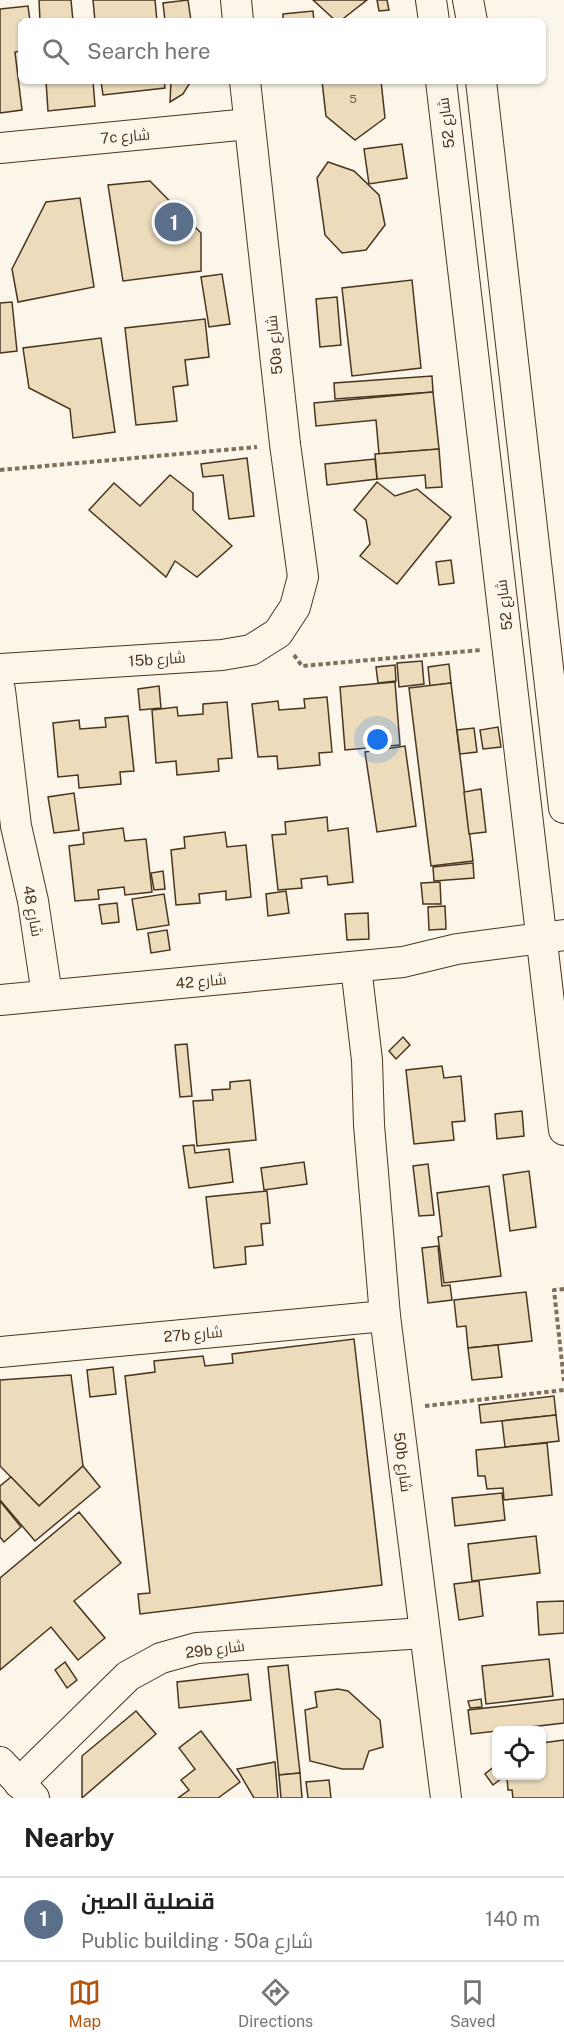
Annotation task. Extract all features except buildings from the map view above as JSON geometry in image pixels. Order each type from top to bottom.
[{"type":"street","points":[[236,0],[238,18]]},
{"type":"street","points":[[431,0],[434,18]]},
{"type":"street","points":[[468,0],[471,18]]},
{"type":"street","name":"50a شارع","points":[[245,84],[285,444],[303,577],[295,607]]},
{"type":"street","name":"شارع 52","points":[[441,84],[508,647],[554,948],[564,1130]]},
{"type":"street","points":[[481,84],[564,808]]},
{"type":"street","name":"7c شارع","points":[[0,148],[249,124]]},
{"type":"street","name":"15b شارع","points":[[0,669],[222,655],[251,650],[278,633],[295,607]]},
{"type":"street","name":"شارع 48","points":[[0,690],[16,826],[33,900],[25,998]]},
{"type":"street","name":"شارع 42","points":[[25,998],[403,962],[439,952],[554,948]]},
{"type":"street","name":"50b شارع","points":[[348,968],[368,1071],[369,1125],[386,1316],[446,1798]]},
{"type":"street","name":"27b شارع","points":[[0,1352],[386,1316]]},
{"type":"street","name":"29b شارع","points":[[17,1781],[128,1676],[161,1658],[197,1648],[424,1633]]},
{"type":"path","points":[[0,470],[285,444]]},
{"type":"path","points":[[278,633],[302,666],[508,647]]},
{"type":"path","points":[[564,1289],[554,1290],[564,1381]]},
{"type":"path","points":[[397,1409],[564,1390]]},
{"type":"place","name":"قنصلية الصين","points":[[174,222]]}]
